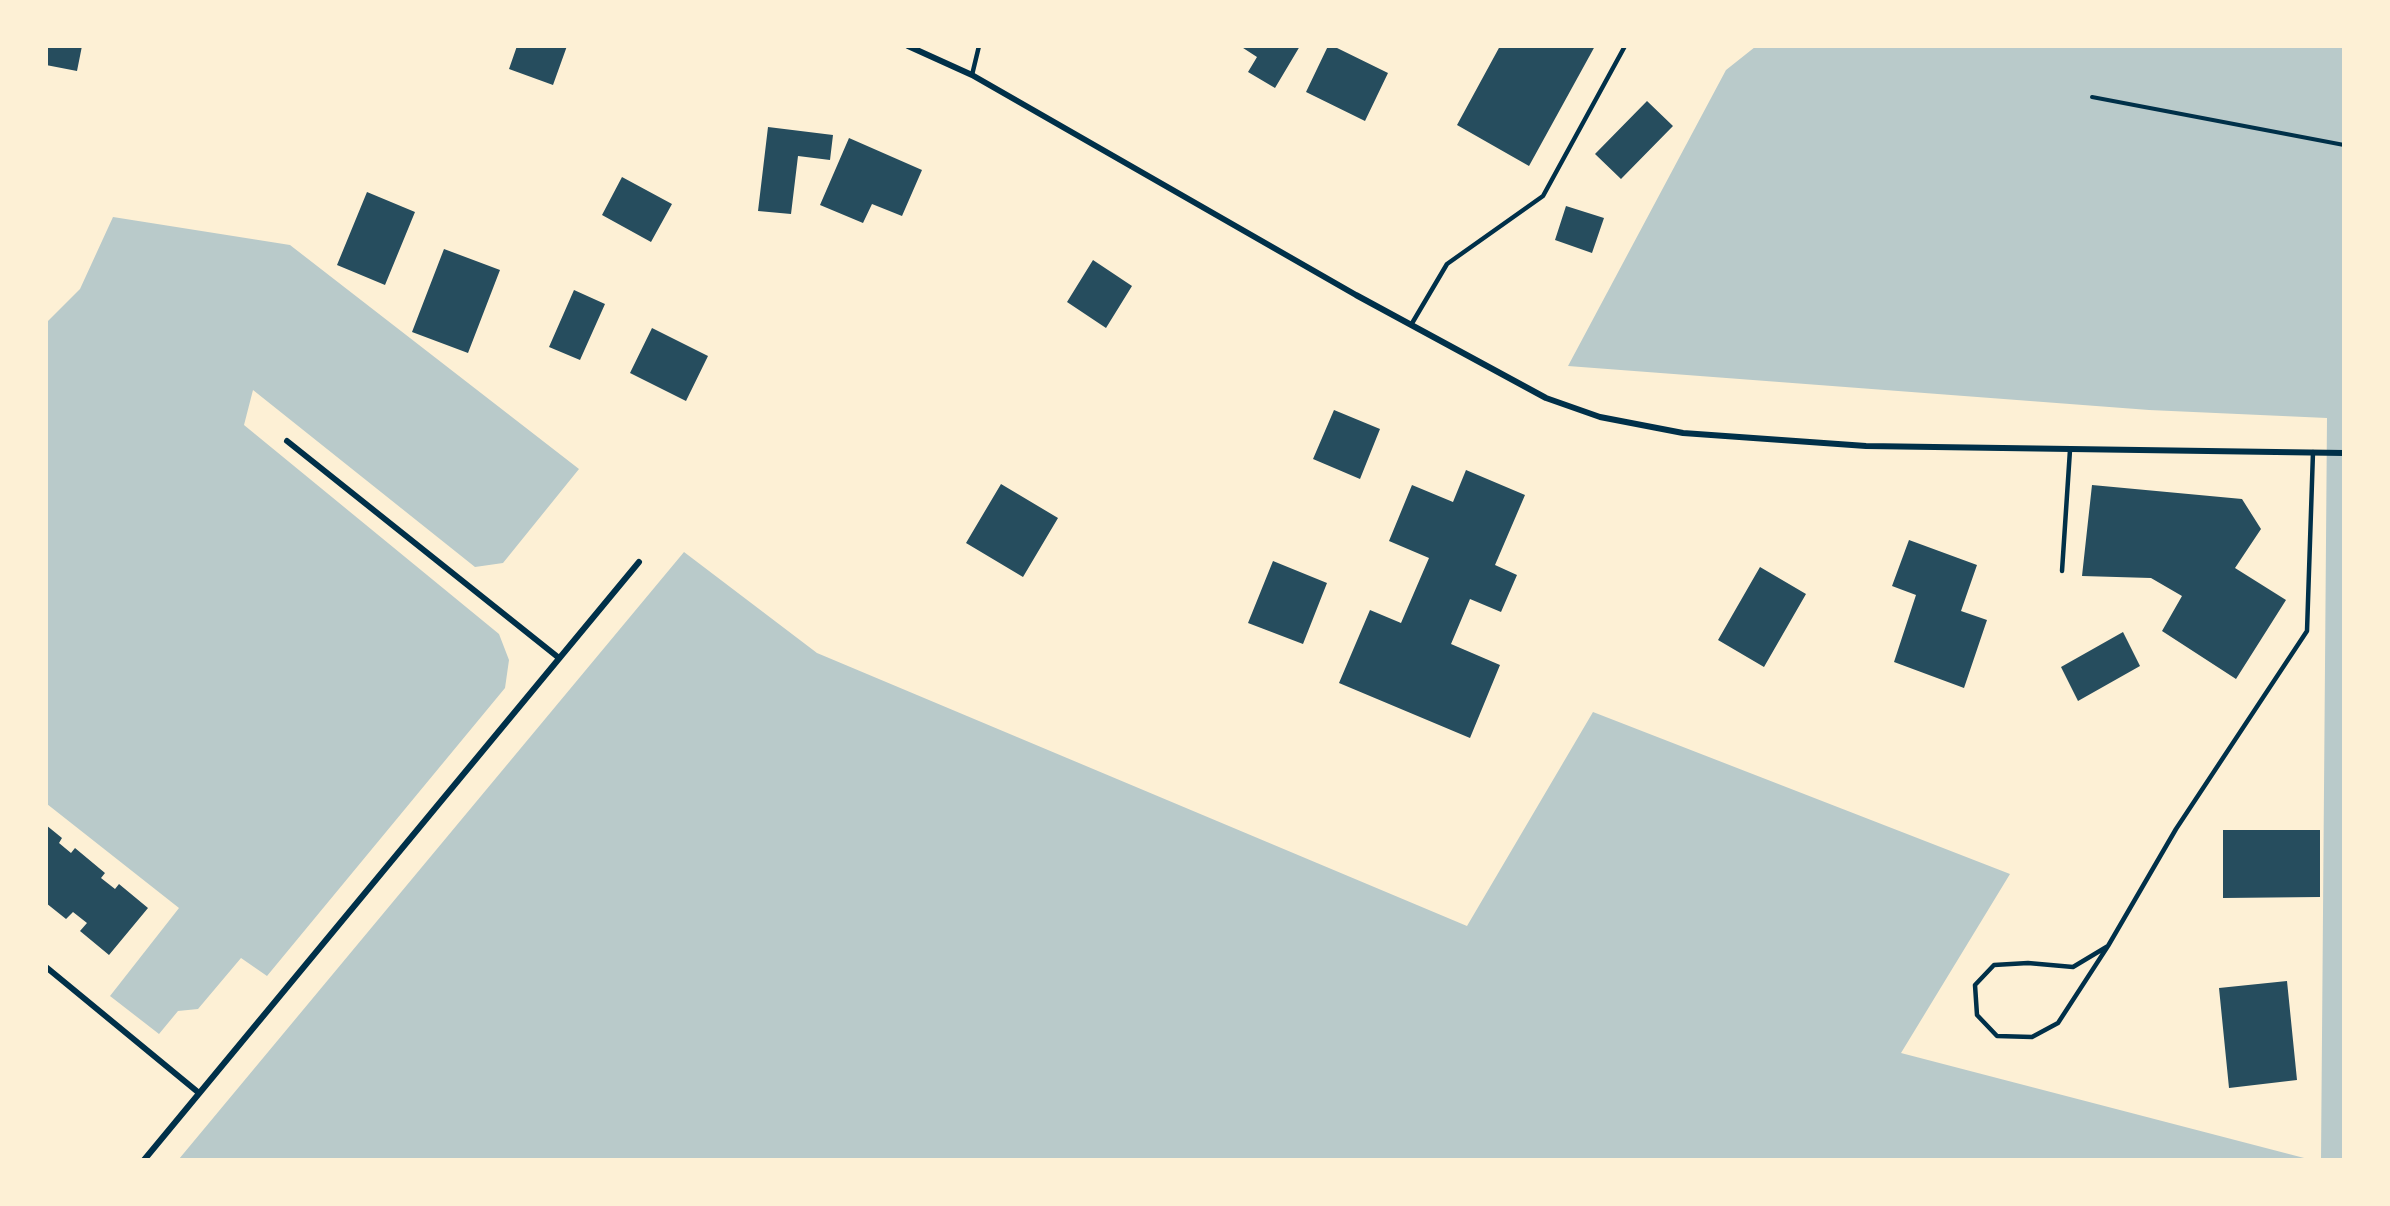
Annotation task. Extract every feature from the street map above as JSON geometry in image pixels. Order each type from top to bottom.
[{"type":"street","points":[[908,46],[972,75],[1411,325],[1546,398],[1600,417],[1683,433],[1855,446],[2343,453]]},
{"type":"street","points":[[287,441],[559,658]]},
{"type":"street","points":[[144,1160],[639,562]]},
{"type":"street","points":[[46,967],[199,1093]]},
{"type":"lane","points":[[972,75],[979,46]]},
{"type":"lane","points":[[1411,325],[1447,264],[1543,196],[1625,46]]},
{"type":"lane","points":[[2062,571],[2070,450]]},
{"type":"lane","points":[[2108,946],[2073,967],[2028,963],[1994,965],[1975,985],[1977,1015],[1997,1036],[2032,1037],[2058,1023],[2108,946],[2176,829],[2307,631],[2313,452]]},
{"type":"path","points":[[2092,98],[2343,145]]},
{"type":"shaded area","points":[[1755,47],[2343,47],[2343,1159],[2321,1159],[2327,418],[2149,410],[1568,366],[1726,70]]},
{"type":"shaded area","points":[[113,217],[290,245],[579,469],[503,563],[475,567],[253,390],[244,425],[499,634],[509,660],[505,688],[267,976],[241,958],[198,1009],[178,1011],[159,1034],[110,996],[179,908],[47,804],[47,322],[80,289]]},
{"type":"shaded area","points":[[684,552],[817,653],[1467,926],[1593,712],[2010,874],[1901,1053],[2308,1159],[179,1159]]},
{"type":"building","points":[[46,46],[82,46],[77,71],[46,65]]},
{"type":"building","points":[[517,46],[567,46],[553,85],[509,69]]},
{"type":"building","points":[[1240,46],[1300,46],[1275,88],[1248,72],[1257,57]]},
{"type":"building","points":[[1328,46],[1333,46],[1388,73],[1365,121],[1306,92]]},
{"type":"building","points":[[1500,46],[1595,46],[1529,166],[1457,125]]},
{"type":"building","points":[[1647,101],[1673,126],[1621,179],[1595,154]]},
{"type":"building","points":[[768,127],[833,135],[830,160],[798,156],[791,214],[758,211]]},
{"type":"building","points":[[849,138],[922,170],[902,216],[872,204],[863,223],[820,205]]},
{"type":"building","points":[[622,177],[672,204],[651,242],[602,215]]},
{"type":"building","points":[[367,192],[415,212],[385,285],[337,265]]},
{"type":"building","points":[[1566,206],[1604,218],[1592,253],[1555,240]]},
{"type":"building","points":[[444,249],[500,270],[468,353],[412,332]]},
{"type":"building","points":[[1093,260],[1132,286],[1106,328],[1067,302]]},
{"type":"building","points":[[574,290],[605,304],[580,360],[549,347]]},
{"type":"building","points":[[652,328],[708,356],[686,401],[630,373]]},
{"type":"building","points":[[1334,410],[1380,429],[1360,479],[1313,459]]},
{"type":"building","points":[[1466,470],[1525,495],[1495,565],[1517,575],[1501,612],[1470,599],[1451,644],[1500,665],[1470,738],[1339,683],[1370,610],[1401,623],[1429,558],[1389,541],[1412,485],[1453,502]]},
{"type":"building","points":[[1001,484],[1058,518],[1023,577],[966,543]]},
{"type":"building","points":[[2092,485],[2242,499],[2261,529],[2235,568],[2286,600],[2236,679],[2162,631],[2182,596],[2151,578],[2082,576]]},
{"type":"building","points":[[1909,540],[1977,565],[1961,611],[1987,620],[1964,688],[1894,662],[1916,595],[1892,586]]},
{"type":"building","points":[[1273,561],[1327,583],[1303,644],[1248,623]]},
{"type":"building","points":[[1760,567],[1806,594],[1764,667],[1718,640]]},
{"type":"building","points":[[2123,632],[2140,666],[2078,701],[2061,667]]},
{"type":"building","points":[[46,825],[62,838],[59,843],[71,853],[75,848],[105,873],[101,878],[115,889],[119,884],[148,908],[109,955],[80,931],[87,923],[73,912],[66,919],[46,903]]},
{"type":"building","points":[[2223,830],[2320,830],[2320,897],[2223,898]]},
{"type":"building","points":[[2287,981],[2297,1080],[2229,1088],[2219,988]]}]
